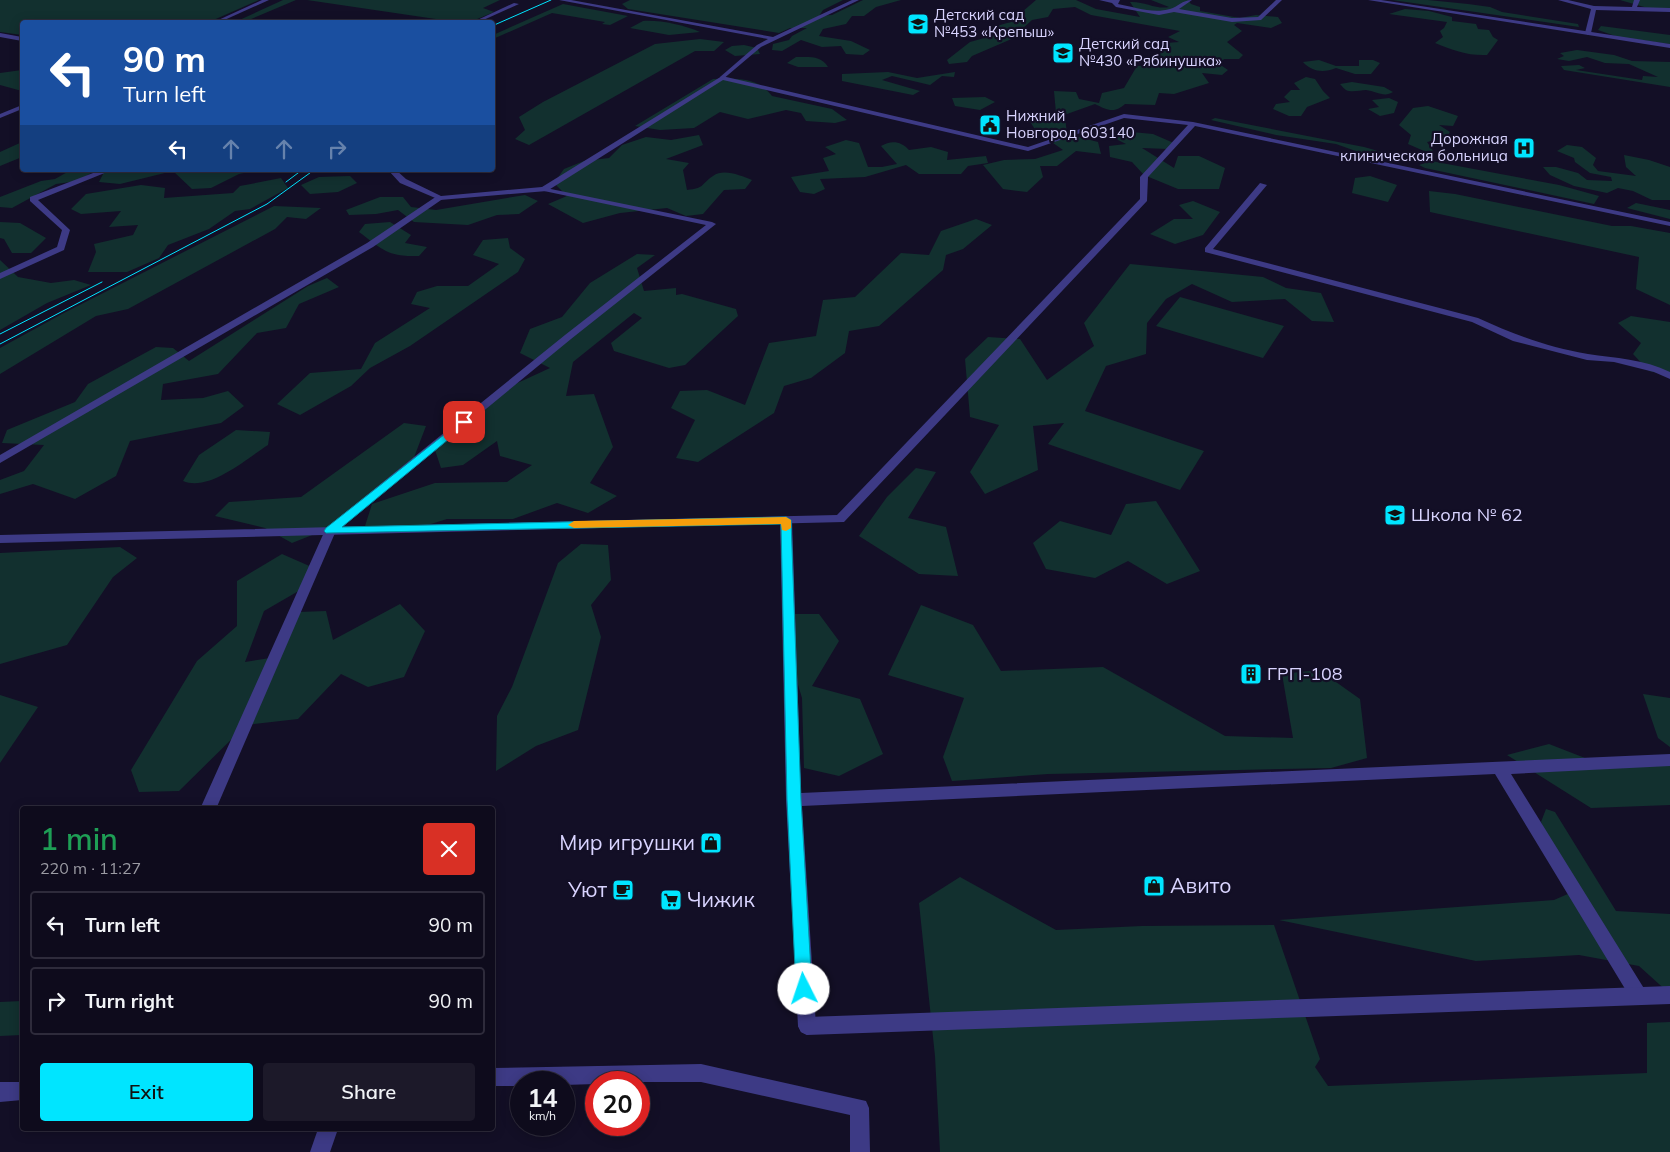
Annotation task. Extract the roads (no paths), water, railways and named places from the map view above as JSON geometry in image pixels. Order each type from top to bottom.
[{"type":"street","points":[[221,20],[266,0]]},
{"type":"street","points":[[562,0],[775,39]]},
{"type":"street","points":[[544,189],[722,78],[759,46],[856,0]]},
{"type":"street","points":[[1102,0],[1116,1],[1116,4],[1159,13],[1174,10],[1232,20],[1259,19],[1279,0]]},
{"type":"street","points":[[1174,10],[1189,0]]},
{"type":"street","points":[[1370,0],[1670,46]]},
{"type":"street","points":[[1561,0],[1594,8],[1670,10]]},
{"type":"street","points":[[1634,9],[1637,0]]},
{"type":"street","points":[[480,20],[516,4]]},
{"type":"street","points":[[1588,33],[1594,8]]},
{"type":"street","points":[[0,36],[20,39]]},
{"type":"street","points":[[722,78],[1028,149],[1124,116],[1193,124],[1670,224]]},
{"type":"street","points":[[0,116],[20,108]]},
{"type":"street","points":[[0,539],[840,520],[1144,199],[1144,177],[1193,124]]},
{"type":"street","points":[[0,276],[61,248],[66,230],[33,199],[103,172]]},
{"type":"street","points":[[394,172],[403,181],[440,198]]},
{"type":"street","points":[[1263,185],[1208,250],[1475,320],[1516,339],[1587,357],[1614,358],[1658,370],[1670,376]]},
{"type":"street","points":[[0,460],[370,245],[440,198],[544,189],[712,224],[568,337],[330,531],[209,806]]},
{"type":"street","points":[[786,520],[794,800],[807,1026],[1670,995]]},
{"type":"street","points":[[794,800],[1670,760]]},
{"type":"street","points":[[1499,768],[1639,996]]},
{"type":"street","points":[[495,1077],[701,1073],[860,1108],[860,1152]]},
{"type":"street","points":[[0,1092],[20,1091]]},
{"type":"street","points":[[320,1152],[327,1131]]},
{"type":"tram line","points":[[495,25],[551,0]]},
{"type":"tram line","points":[[286,182],[299,172]]},
{"type":"tram line","points":[[0,344],[267,204],[311,172]]},
{"type":"tram line","points":[[0,334],[102,282]]},
{"type":"place","name":"Детский сад №453 «Крепыш»","points":[[918,24]]},
{"type":"place","name":"Детский сад №430 «Рябинушка»","points":[[1063,53]]},
{"type":"place","name":"Нижний Новгород 603140","points":[[990,125]]},
{"type":"place","name":"Дорожная клиническая больница","points":[[1524,148]]},
{"type":"place","name":"Школа № 62","points":[[1395,515]]},
{"type":"place","name":"ГРП-108","points":[[1251,674]]},
{"type":"place","name":"Мир игрушки","points":[[711,843]]},
{"type":"place","name":"Авито","points":[[1154,886]]},
{"type":"place","name":"Уют","points":[[623,890]]},
{"type":"place","name":"Чижик","points":[[671,900]]}]
